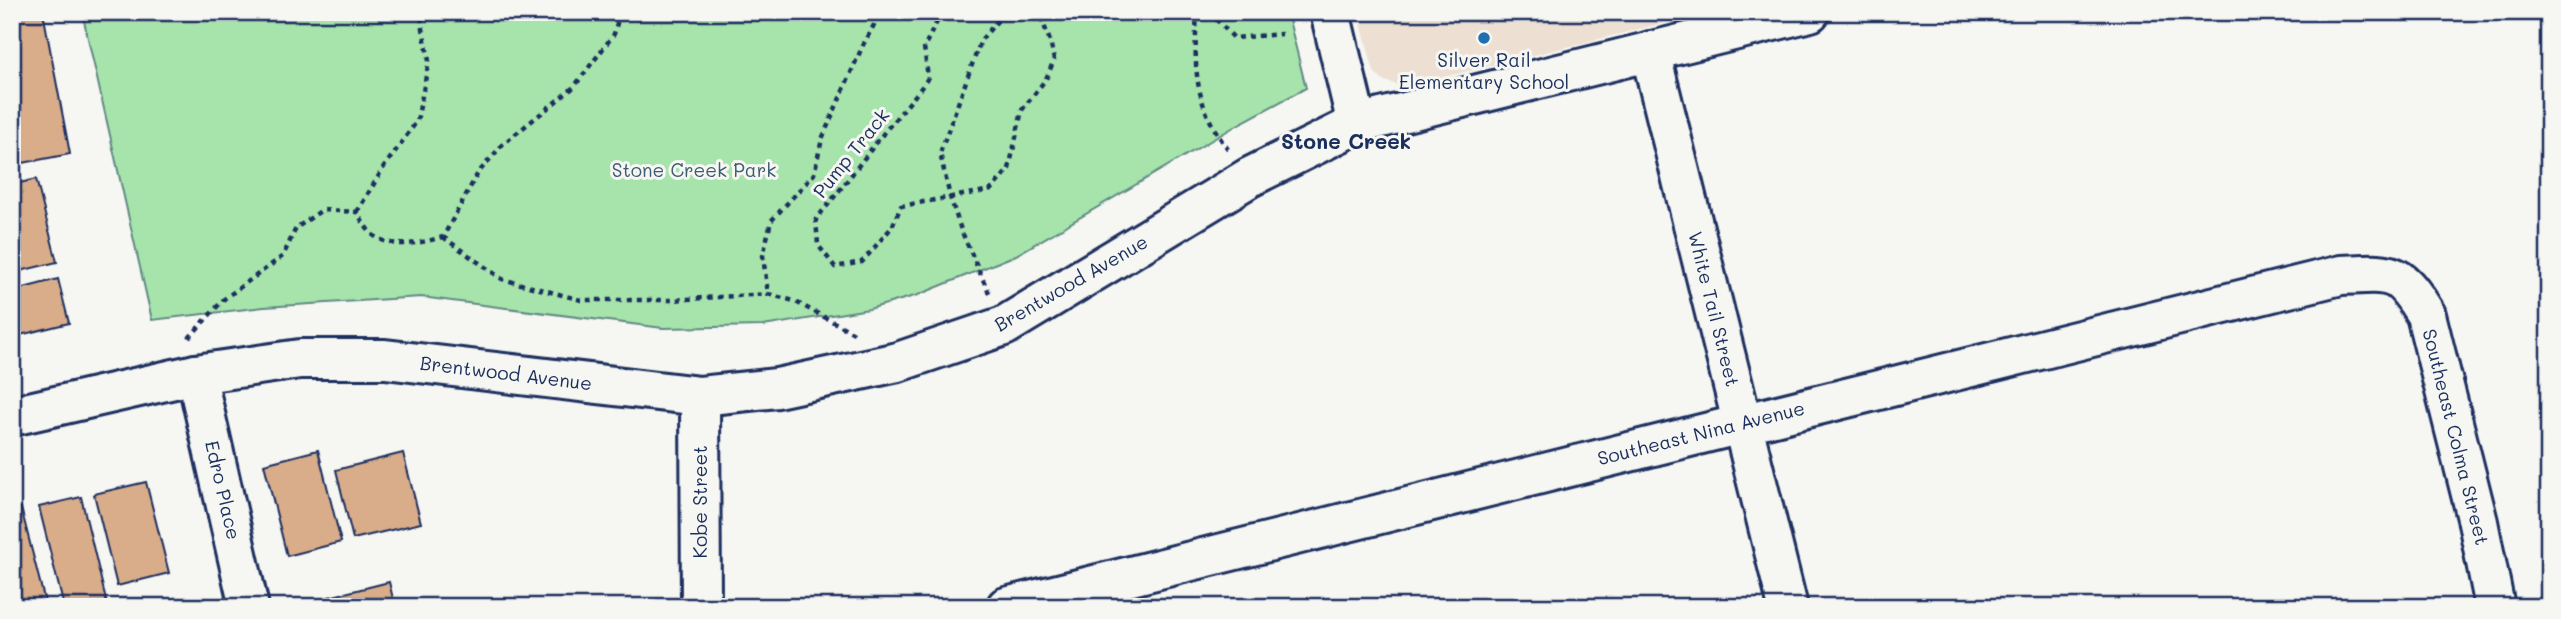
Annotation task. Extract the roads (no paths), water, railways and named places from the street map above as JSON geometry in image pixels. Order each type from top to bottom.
[{"type":"street","points":[[1330,12],[1357,124]]},
{"type":"street","name":"Brentwood Avenue","points":[[12,416],[196,373],[300,359],[385,359],[701,396],[777,388],[898,362],[1004,326],[1250,177],[1357,124],[1810,12]]},
{"type":"street","name":"White Tail Street","points":[[1650,51],[1788,607]]},
{"type":"street","name":"Southeast Nina Avenue","points":[[1006,607],[2340,275],[2383,274],[2397,278]]},
{"type":"street","name":"Southeast Colma Street","points":[[2397,278],[2410,287],[2426,314],[2495,607]]},
{"type":"street","name":"Edro Place","points":[[196,373],[249,607]]},
{"type":"street","name":"Kobe Street","points":[[701,396],[701,607]]},
{"type":"place","name":"Silver Rail Elementary School","points":[[1484,38]]},
{"type":"district","name":"Stone Creek","points":[[1346,142]]},
{"type":"park label","name":"Stone Creek Park","points":[[694,170]]}]
